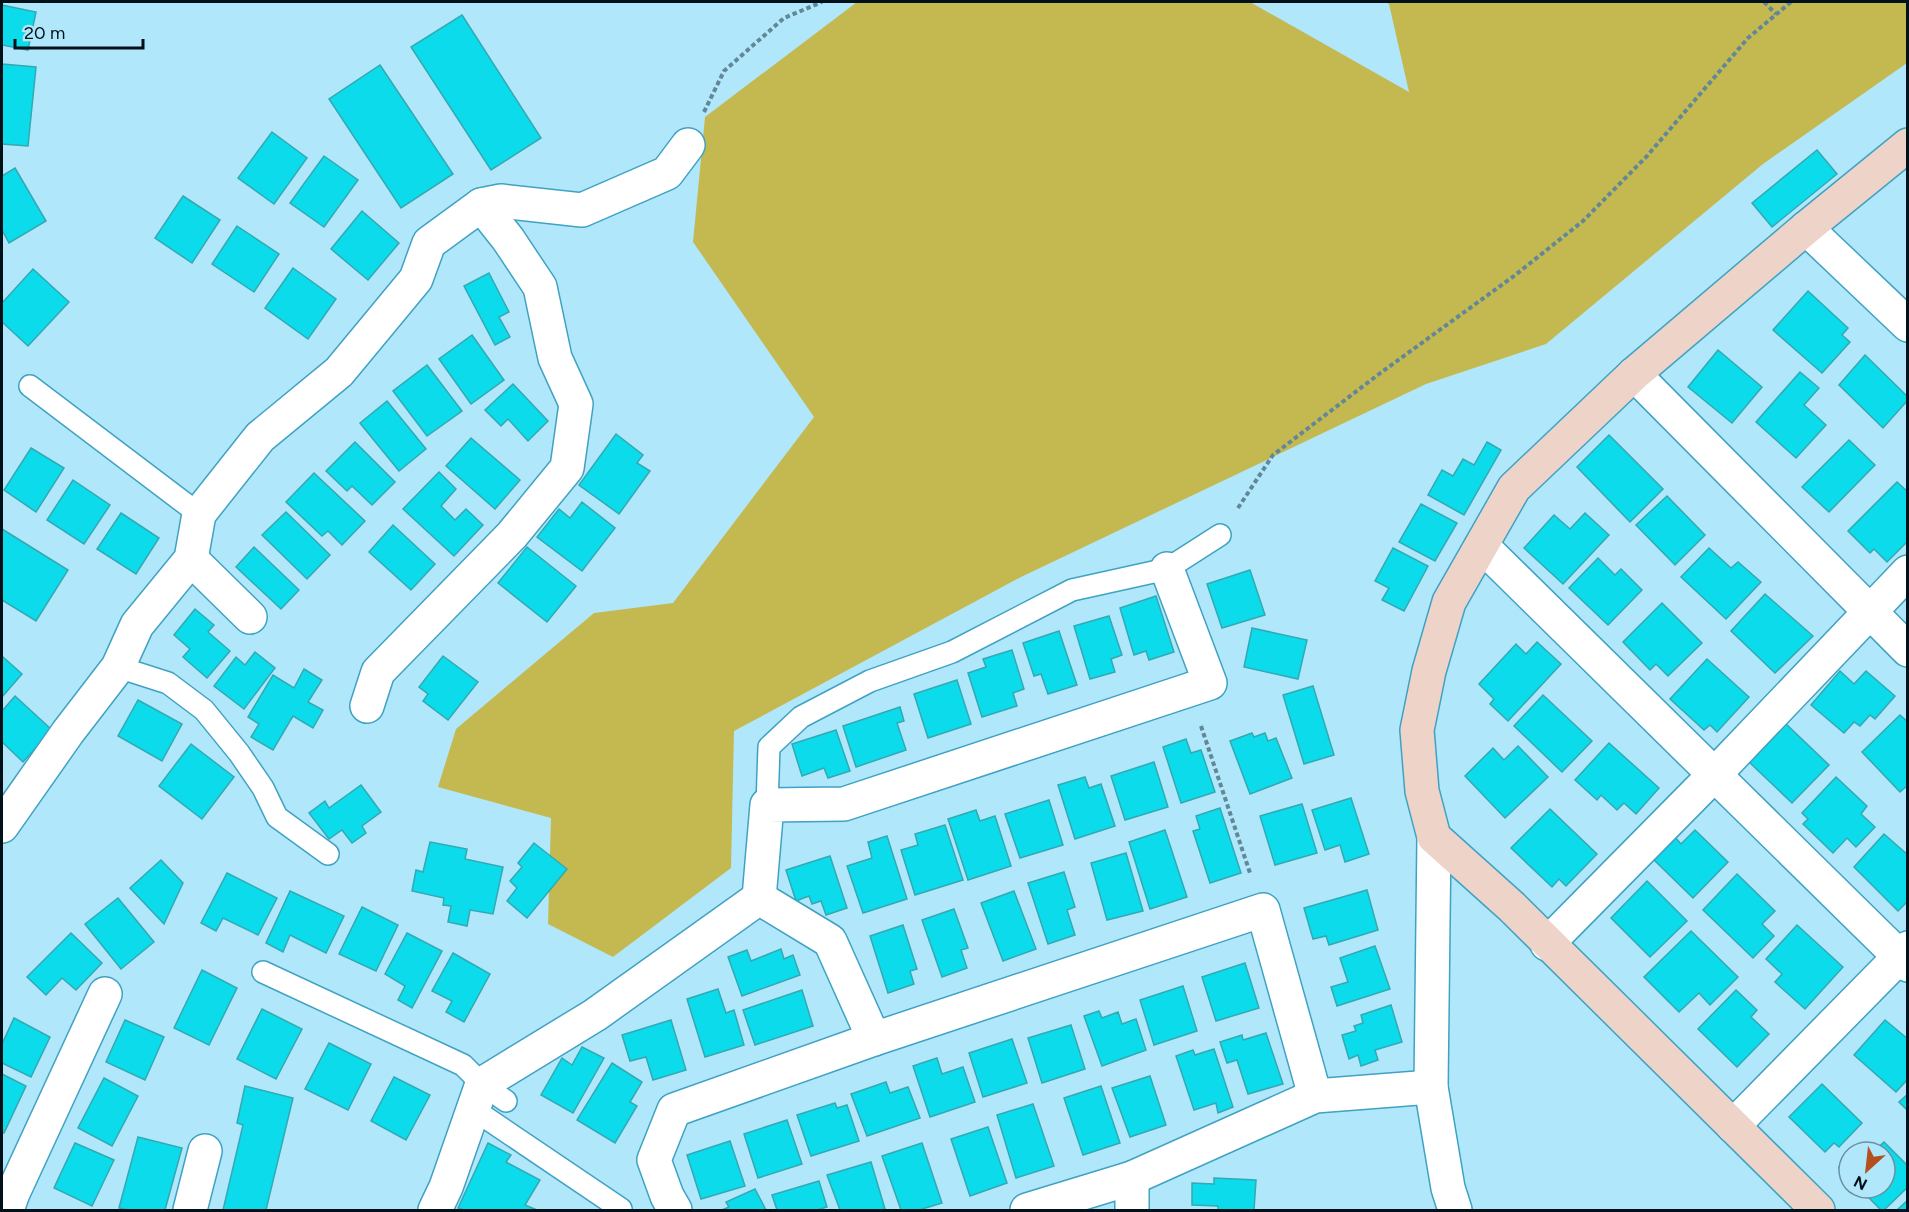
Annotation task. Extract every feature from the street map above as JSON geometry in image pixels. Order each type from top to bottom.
[{"type":"street","points":[[2,826],[68,732],[118,667],[137,625],[191,559],[199,513],[260,437],[339,372],[416,279],[429,243],[481,206],[501,201],[582,210],[667,173],[688,145]]},
{"type":"street","points":[[1455,1210],[1448,1188],[1431,1087],[1434,837],[1422,791],[1418,729],[1429,671],[1449,602],[1514,488],[1634,374],[1908,145]]},
{"type":"street","points":[[367,706],[378,672],[513,535],[567,468],[576,404],[555,358],[540,286],[508,239],[481,206]]},
{"type":"street","points":[[1806,228],[1908,325]]},
{"type":"street","points":[[1634,374],[1908,650]]},
{"type":"street","points":[[1482,546],[1714,774],[1905,956],[1733,1126]]},
{"type":"street","points":[[191,559],[250,617]]},
{"type":"street","points":[[435,1210],[487,1098],[595,1015],[759,898],[767,805],[844,804],[1210,683],[1167,569]]},
{"type":"street","points":[[1547,944],[1908,572]]},
{"type":"street","points":[[1434,837],[1512,908],[1818,1210]]},
{"type":"street","points":[[759,898],[830,941],[874,1039]]},
{"type":"street","points":[[675,1210],[667,1196],[654,1160],[674,1110],[874,1039],[1263,910],[1315,1096]]},
{"type":"street","points":[[7,1210],[105,994]]},
{"type":"street","points":[[1027,1210],[1132,1178],[1315,1096],[1431,1087]]},
{"type":"street","points":[[190,1210],[205,1151]]},
{"type":"street","points":[[1132,1178],[1132,1210]]},
{"type":"lane","points":[[30,386],[199,513]]},
{"type":"lane","points":[[767,805],[769,747],[801,717],[870,681],[952,652],[1072,590],[1167,569],[1220,535]]},
{"type":"lane","points":[[118,667],[168,683],[204,710],[239,753],[263,788],[277,817],[328,854]]},
{"type":"lane","points":[[263,972],[463,1065],[487,1098],[621,1209]]},
{"type":"path","points":[[688,145],[724,71],[784,18],[822,2]]},
{"type":"path","points":[[1764,2],[1776,14]]},
{"type":"path","points":[[1220,535],[1273,455],[1379,374],[1514,276],[1583,221],[1647,156],[1748,38],[1791,2]]},
{"type":"path","points":[[1210,683],[1193,703],[1263,910]]},
{"type":"shaded area","points":[[857,2],[1250,2],[1409,92],[1389,4],[1385,2],[1907,2],[1907,63],[1763,164],[1546,344],[1426,384],[1021,577],[734,731],[731,868],[613,957],[548,924],[551,818],[438,787],[456,729],[594,613],[673,603],[814,417],[693,242],[705,117]]},
{"type":"building","points":[[2,5],[36,12],[28,50],[2,45]]},
{"type":"building","points":[[462,15],[541,138],[491,170],[411,47]]},
{"type":"building","points":[[2,64],[36,67],[28,146],[2,144]]},
{"type":"building","points":[[380,65],[453,174],[401,208],[329,99]]},
{"type":"building","points":[[272,132],[307,158],[274,204],[238,178]]},
{"type":"building","points":[[1817,150],[1837,174],[1772,227],[1752,203]]},
{"type":"building","points":[[324,156],[358,180],[324,227],[290,203]]},
{"type":"building","points":[[15,168],[46,221],[9,243],[2,230],[2,176]]},
{"type":"building","points":[[183,196],[220,220],[192,263],[155,238]]},
{"type":"building","points":[[362,211],[399,243],[368,280],[331,249]]},
{"type":"building","points":[[237,226],[279,254],[254,292],[212,264]]},
{"type":"building","points":[[293,268],[336,299],[308,339],[265,308]]},
{"type":"building","points":[[33,269],[69,302],[28,346],[2,322],[2,303]]},
{"type":"building","points":[[489,273],[509,312],[499,317],[510,337],[495,345],[464,286]]},
{"type":"building","points":[[1808,291],[1848,328],[1842,335],[1850,342],[1822,373],[1773,330]]},
{"type":"building","points":[[472,335],[504,380],[471,404],[439,359]]},
{"type":"building","points":[[1718,350],[1762,387],[1732,423],[1688,387]]},
{"type":"building","points":[[1865,355],[1908,397],[1908,400],[1883,428],[1839,385]]},
{"type":"building","points":[[427,365],[462,411],[427,436],[393,391]]},
{"type":"building","points":[[1800,372],[1819,388],[1804,405],[1826,425],[1796,458],[1756,422]]},
{"type":"building","points":[[513,384],[548,421],[528,441],[508,419],[501,426],[485,410]]},
{"type":"building","points":[[387,401],[426,449],[399,471],[360,423]]},
{"type":"building","points":[[616,434],[643,455],[637,463],[650,471],[619,514],[579,485]]},
{"type":"building","points":[[1609,435],[1663,489],[1630,522],[1577,467]]},
{"type":"building","points":[[471,438],[520,480],[495,509],[446,466]]},
{"type":"building","points":[[1849,440],[1875,465],[1829,512],[1802,487]]},
{"type":"building","points":[[355,442],[395,482],[372,505],[352,486],[347,491],[326,471]]},
{"type":"building","points":[[1487,442],[1501,450],[1464,515],[1428,495],[1442,470],[1453,476],[1463,459],[1474,465]]},
{"type":"building","points":[[31,448],[64,468],[36,512],[4,490]]},
{"type":"building","points":[[439,472],[456,489],[441,506],[455,520],[466,509],[483,525],[454,556],[403,509]]},
{"type":"building","points":[[314,473],[365,521],[342,545],[328,531],[322,536],[286,502]]},
{"type":"building","points":[[73,480],[110,505],[84,544],[47,520]]},
{"type":"building","points":[[1897,482],[1908,492],[1908,541],[1887,562],[1874,549],[1870,553],[1848,531]]},
{"type":"building","points":[[1667,496],[1705,535],[1675,565],[1636,525]]},
{"type":"building","points":[[582,502],[615,528],[582,571],[537,537],[559,509],[570,518]]},
{"type":"building","points":[[1421,504],[1457,523],[1435,561],[1399,542]]},
{"type":"building","points":[[286,512],[330,555],[307,579],[262,535]]},
{"type":"building","points":[[121,513],[159,538],[136,574],[97,549]]},
{"type":"building","points":[[1585,513],[1609,535],[1563,584],[1524,548],[1554,515],[1570,529]]},
{"type":"building","points":[[393,525],[435,564],[411,590],[369,552]]},
{"type":"building","points":[[2,529],[68,570],[36,621],[2,600]]},
{"type":"building","points":[[254,547],[299,590],[281,609],[236,567]]},
{"type":"building","points":[[527,547],[576,586],[547,622],[498,583]]},
{"type":"building","points":[[1393,548],[1428,566],[1404,611],[1382,600],[1389,588],[1375,581]]},
{"type":"building","points":[[1709,548],[1731,568],[1738,562],[1761,582],[1726,619],[1681,577]]},
{"type":"building","points":[[1598,558],[1615,575],[1621,569],[1642,590],[1608,625],[1569,588]]},
{"type":"building","points":[[1250,570],[1265,615],[1222,628],[1207,584]]},
{"type":"building","points":[[1765,594],[1813,636],[1775,673],[1731,631]]},
{"type":"building","points":[[1156,596],[1174,652],[1149,660],[1146,651],[1134,655],[1120,608]]},
{"type":"building","points":[[1662,603],[1702,643],[1668,676],[1656,664],[1650,670],[1623,642]]},
{"type":"building","points":[[195,609],[214,625],[208,632],[230,651],[207,678],[183,657],[190,649],[174,635]]},
{"type":"building","points":[[1109,616],[1122,655],[1111,659],[1115,672],[1090,679],[1074,626]]},
{"type":"building","points":[[1252,628],[1307,640],[1298,679],[1244,667]]},
{"type":"building","points":[[1059,631],[1077,685],[1048,694],[1041,674],[1034,676],[1023,643]]},
{"type":"building","points":[[1537,642],[1561,664],[1508,721],[1490,704],[1494,699],[1479,684],[1516,644],[1526,654]]},
{"type":"building","points":[[1012,650],[1024,689],[1013,693],[1017,706],[982,717],[968,673],[986,667],[983,659]]},
{"type":"building","points":[[255,652],[275,668],[244,709],[214,686],[236,657],[245,665]]},
{"type":"building","points":[[2,656],[22,674],[2,697]]},
{"type":"building","points":[[443,656],[478,682],[448,720],[423,701],[428,694],[419,687]]},
{"type":"building","points":[[1707,659],[1749,697],[1717,732],[1710,725],[1704,730],[1670,699]]},
{"type":"building","points":[[304,669],[322,680],[308,702],[323,710],[313,728],[293,716],[273,750],[251,737],[259,724],[248,717],[273,675],[294,688]]},
{"type":"building","points":[[1840,671],[1854,684],[1866,671],[1895,696],[1875,719],[1870,715],[1860,726],[1854,722],[1844,733],[1811,705]]},
{"type":"building","points":[[957,680],[971,724],[928,738],[914,694]]},
{"type":"building","points":[[1313,686],[1334,755],[1304,764],[1283,695]]},
{"type":"building","points":[[1543,695],[1592,741],[1562,772],[1514,726]]},
{"type":"building","points":[[15,696],[52,730],[23,762],[2,742],[2,711]]},
{"type":"building","points":[[138,700],[182,724],[162,761],[118,736]]},
{"type":"building","points":[[900,707],[904,721],[897,723],[906,750],[856,767],[843,726]]},
{"type":"building","points":[[1900,715],[1908,722],[1908,785],[1900,792],[1862,752]]},
{"type":"building","points":[[1785,723],[1829,765],[1792,803],[1748,761]]},
{"type":"building","points":[[836,730],[850,771],[828,778],[824,768],[802,776],[792,744]]},
{"type":"building","points":[[1252,733],[1254,737],[1265,733],[1268,741],[1276,738],[1292,778],[1250,794],[1230,741]]},
{"type":"building","points":[[1186,739],[1191,753],[1201,750],[1215,792],[1181,803],[1163,747]]},
{"type":"building","points":[[1609,743],[1659,788],[1636,814],[1624,803],[1617,810],[1601,795],[1597,800],[1575,780]]},
{"type":"building","points":[[191,744],[234,777],[202,819],[159,786]]},
{"type":"building","points":[[1518,746],[1548,777],[1505,818],[1465,776],[1493,748],[1504,760]]},
{"type":"building","points":[[1154,762],[1168,807],[1125,820],[1111,776]]},
{"type":"building","points":[[1085,777],[1089,788],[1101,784],[1115,826],[1075,839],[1058,785]]},
{"type":"building","points":[[1836,777],[1867,806],[1861,814],[1875,827],[1856,847],[1847,838],[1833,853],[1803,824],[1808,819],[1802,813]]},
{"type":"building","points":[[361,785],[381,812],[362,826],[366,833],[352,843],[342,830],[329,839],[309,813],[325,801],[329,808]]},
{"type":"building","points":[[1351,798],[1369,854],[1345,862],[1340,845],[1325,850],[1312,810]]},
{"type":"building","points":[[1049,800],[1063,845],[1020,858],[1005,814]]},
{"type":"building","points":[[1302,804],[1317,853],[1275,865],[1260,816]]},
{"type":"building","points":[[1220,808],[1241,873],[1210,883],[1193,831],[1200,829],[1196,816]]},
{"type":"building","points":[[1550,809],[1597,854],[1566,886],[1559,879],[1552,887],[1511,848]]},
{"type":"building","points":[[976,810],[980,821],[995,816],[1011,866],[968,880],[948,819]]},
{"type":"building","points":[[945,825],[963,880],[915,895],[901,850],[918,845],[915,834]]},
{"type":"building","points":[[1165,830],[1187,897],[1150,909],[1129,842]]},
{"type":"building","points":[[1695,830],[1728,862],[1693,898],[1653,859],[1675,837],[1681,844]]},
{"type":"building","points":[[1884,834],[1908,855],[1908,901],[1898,911],[1854,867]]},
{"type":"building","points":[[887,836],[907,899],[863,913],[847,866],[872,858],[868,842]]},
{"type":"building","points":[[430,842],[467,849],[465,859],[503,867],[493,914],[470,910],[467,926],[448,922],[451,906],[443,905],[444,898],[412,891],[416,870],[423,872]]},
{"type":"building","points":[[534,843],[567,869],[527,918],[507,901],[517,888],[510,881],[522,867],[518,863]]},
{"type":"building","points":[[1126,853],[1143,911],[1107,920],[1091,863]]},
{"type":"building","points":[[830,856],[847,908],[826,915],[821,901],[812,904],[809,896],[796,901],[786,870]]},
{"type":"building","points":[[161,860],[183,883],[164,924],[130,888]]},
{"type":"building","points":[[1064,872],[1075,907],[1067,910],[1075,935],[1048,944],[1028,883]]},
{"type":"building","points":[[227,873],[277,898],[258,935],[223,918],[216,931],[201,923]]},
{"type":"building","points":[[1737,874],[1775,911],[1762,924],[1774,936],[1753,958],[1703,910]]},
{"type":"building","points":[[1647,881],[1687,921],[1650,957],[1611,918]]},
{"type":"building","points":[[1367,890],[1378,930],[1329,945],[1326,936],[1313,939],[1304,908]]},
{"type":"building","points":[[290,891],[344,916],[326,953],[290,935],[283,952],[266,943]]},
{"type":"building","points":[[1014,891],[1036,949],[1003,961],[981,903]]},
{"type":"building","points":[[118,898],[154,942],[121,969],[85,924]]},
{"type":"building","points":[[362,907],[398,925],[376,971],[339,954]]},
{"type":"building","points":[[954,909],[968,948],[961,950],[967,968],[942,977],[922,920]]},
{"type":"building","points":[[903,925],[917,969],[910,971],[914,984],[888,993],[870,936]]},
{"type":"building","points":[[1797,925],[1843,967],[1805,1009],[1775,982],[1782,974],[1766,959]]},
{"type":"building","points":[[1691,931],[1738,977],[1710,1005],[1699,993],[1679,1012],[1644,977]]},
{"type":"building","points":[[71,933],[102,963],[76,990],[62,978],[46,995],[27,977]]},
{"type":"building","points":[[407,933],[442,951],[412,1008],[398,1000],[405,986],[385,974]]},
{"type":"building","points":[[1375,946],[1390,989],[1337,1006],[1331,987],[1348,982],[1340,958]]},
{"type":"building","points":[[781,949],[784,959],[793,955],[800,975],[742,996],[728,957],[747,950],[751,961]]},
{"type":"building","points":[[453,953],[490,974],[464,1022],[446,1012],[452,1001],[432,991]]},
{"type":"building","points":[[1245,963],[1259,1008],[1216,1021],[1202,977]]},
{"type":"building","points":[[202,970],[237,988],[209,1045],[174,1028]]},
{"type":"building","points":[[1183,986],[1197,1031],[1154,1045],[1140,1000]]},
{"type":"building","points":[[718,989],[726,1013],[734,1010],[744,1045],[705,1057],[687,999]]},
{"type":"building","points":[[802,990],[813,1026],[755,1045],[743,1010]]},
{"type":"building","points":[[1736,990],[1757,1010],[1751,1017],[1769,1034],[1737,1067],[1698,1029]]},
{"type":"building","points":[[1391,1005],[1402,1042],[1375,1050],[1378,1060],[1361,1066],[1358,1055],[1349,1059],[1342,1035],[1356,1031],[1354,1026],[1363,1023],[1361,1015]]},
{"type":"building","points":[[262,1009],[302,1029],[276,1079],[237,1059]]},
{"type":"building","points":[[1099,1011],[1102,1018],[1118,1012],[1122,1024],[1136,1019],[1146,1050],[1102,1066],[1084,1016]]},
{"type":"building","points":[[14,1018],[50,1037],[31,1077],[2,1063],[2,1044]]},
{"type":"building","points":[[125,1020],[164,1037],[145,1080],[106,1062]]},
{"type":"building","points":[[671,1020],[686,1070],[653,1080],[646,1057],[630,1061],[622,1035]]},
{"type":"building","points":[[1885,1020],[1908,1039],[1908,1079],[1896,1092],[1854,1055]]},
{"type":"building","points":[[1071,1025],[1085,1069],[1042,1083],[1028,1038]]},
{"type":"building","points":[[1266,1033],[1283,1084],[1248,1094],[1237,1060],[1227,1063],[1220,1042],[1242,1035],[1243,1040]]},
{"type":"building","points":[[1012,1039],[1027,1083],[983,1097],[969,1053]]},
{"type":"building","points":[[329,1043],[371,1064],[348,1110],[305,1089]]},
{"type":"building","points":[[582,1047],[604,1058],[573,1113],[541,1095],[562,1058],[572,1065]]},
{"type":"building","points":[[1214,1049],[1233,1107],[1218,1113],[1216,1103],[1194,1110],[1176,1056],[1193,1050],[1195,1055]]},
{"type":"building","points":[[937,1058],[942,1074],[963,1067],[975,1102],[930,1117],[913,1066]]},
{"type":"building","points":[[612,1063],[642,1082],[630,1102],[637,1106],[615,1143],[577,1120]]},
{"type":"building","points":[[2,1074],[26,1086],[4,1133],[2,1132]]},
{"type":"building","points":[[1150,1076],[1166,1125],[1130,1137],[1112,1088]]},
{"type":"building","points":[[394,1077],[430,1095],[406,1140],[371,1121]]},
{"type":"building","points":[[104,1078],[138,1096],[112,1146],[78,1128]]},
{"type":"building","points":[[886,1082],[890,1093],[908,1087],[920,1118],[867,1136],[851,1094]]},
{"type":"building","points":[[1822,1084],[1862,1123],[1846,1140],[1837,1140],[1837,1145],[1834,1143],[1825,1152],[1789,1117]]},
{"type":"building","points":[[245,1086],[293,1098],[266,1210],[223,1210],[243,1125],[237,1123]]},
{"type":"building","points":[[1101,1086],[1120,1143],[1083,1155],[1064,1098]]},
{"type":"building","points":[[1908,1094],[1908,1111],[1899,1102]]},
{"type":"building","points":[[835,1103],[837,1108],[847,1105],[859,1141],[811,1156],[797,1115]]},
{"type":"building","points":[[1033,1104],[1054,1166],[1016,1178],[997,1115]]},
{"type":"building","points":[[787,1120],[802,1164],[758,1178],[744,1134]]},
{"type":"building","points":[[988,1127],[1007,1183],[970,1196],[951,1139]]},
{"type":"building","points":[[138,1137],[182,1148],[165,1210],[119,1208]]},
{"type":"building","points":[[730,1141],[745,1186],[701,1199],[687,1155]]},
{"type":"building","points":[[75,1143],[114,1160],[92,1206],[54,1188]]},
{"type":"building","points":[[488,1143],[511,1155],[506,1162],[540,1180],[525,1205],[537,1210],[464,1210],[458,1208]]},
{"type":"building","points":[[922,1143],[942,1203],[919,1210],[901,1210],[882,1156]]},
{"type":"building","points":[[1897,1155],[1908,1166],[1908,1187],[1897,1198]]},
{"type":"building","points":[[871,1162],[885,1209],[840,1210],[827,1175]]},
{"type":"building","points":[[1214,1178],[1256,1180],[1254,1210],[1218,1210],[1218,1206],[1192,1205],[1192,1183],[1214,1184]]},
{"type":"building","points":[[819,1181],[827,1207],[817,1210],[777,1210],[772,1195]]},
{"type":"building","points":[[755,1189],[766,1210],[722,1210],[729,1207],[726,1202]]},
{"type":"building","points":[[1871,1200],[1894,1200],[1884,1210],[1881,1210]]},
{"type":"building","points":[[1908,1200],[1908,1210],[1897,1210]]}]
